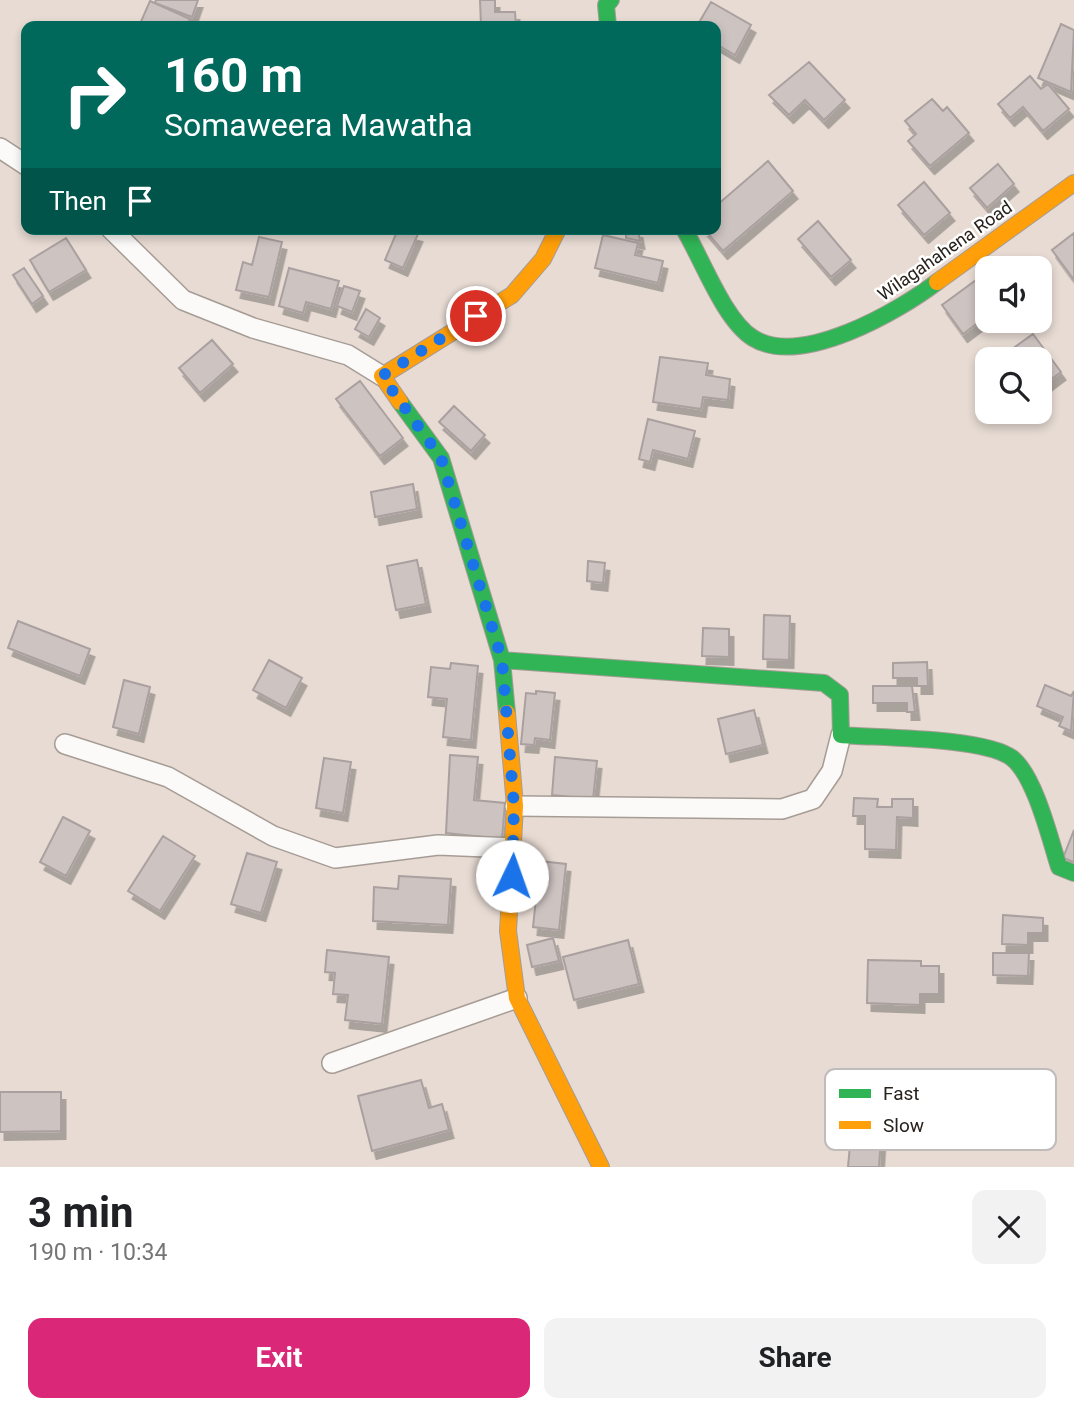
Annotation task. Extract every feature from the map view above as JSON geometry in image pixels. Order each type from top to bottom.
[{"type":"street","points":[[608,21],[606,5],[611,0]]},
{"type":"street","points":[[3,152],[21,161]]},
{"type":"street","name":"Wilagahahena Road","points":[[687,235],[730,312],[752,338],[774,345],[799,345],[870,323],[901,309],[1074,183]]},
{"type":"street","points":[[117,235],[183,300],[253,328],[348,355],[382,376],[441,458],[502,660],[514,806],[508,931],[517,998],[601,1167]]},
{"type":"street","points":[[382,376],[513,295],[543,259],[555,235]]},
{"type":"street","points":[[502,660],[797,679],[824,683],[840,695],[841,735],[832,771],[813,799],[782,809],[514,806]]},
{"type":"street","points":[[841,735],[986,749],[1012,758],[1029,784],[1059,867],[1074,873]]},
{"type":"street","points":[[65,744],[168,777],[273,836],[335,858],[438,845],[513,848]]},
{"type":"street","points":[[332,1063],[517,998]]},
{"type":"building","points":[[156,0],[198,0],[192,17],[155,3]]},
{"type":"building","points":[[480,0],[495,0],[495,12],[515,12],[516,21],[481,21]]},
{"type":"building","points":[[150,1],[190,19],[189,21],[141,21]]},
{"type":"building","points":[[711,2],[751,25],[735,55],[721,47],[721,21],[700,21]]},
{"type":"building","points":[[1061,24],[1074,30],[1071,92],[1038,78]]},
{"type":"building","points":[[809,62],[845,100],[824,120],[805,100],[789,115],[769,95]]},
{"type":"building","points":[[1030,76],[1041,89],[1048,84],[1069,109],[1043,131],[1023,107],[1010,118],[998,104]]},
{"type":"building","points":[[932,99],[943,111],[947,107],[969,133],[930,166],[908,141],[916,134],[905,121]]},
{"type":"building","points":[[768,161],[793,191],[723,251],[709,235],[721,235],[721,202]]},
{"type":"building","points":[[998,164],[1014,184],[987,208],[970,188]]},
{"type":"building","points":[[924,182],[950,213],[924,235],[898,205]]},
{"type":"building","points":[[818,221],[851,260],[831,277],[798,239]]},
{"type":"building","points":[[1074,233],[1074,280],[1052,250]]},
{"type":"building","points":[[395,235],[418,235],[403,268],[385,260]]},
{"type":"building","points":[[603,235],[638,243],[635,255],[663,261],[658,283],[595,268]]},
{"type":"building","points":[[626,235],[639,235],[640,241],[626,238]]},
{"type":"building","points":[[259,237],[282,242],[269,297],[236,290],[243,262],[252,265]]},
{"type":"building","points":[[66,238],[86,270],[49,292],[30,260]]},
{"type":"building","points":[[24,268],[43,296],[32,304],[13,275]]},
{"type":"building","points":[[289,268],[339,281],[331,309],[306,302],[303,313],[279,306]]},
{"type":"building","points":[[975,281],[975,325],[963,334],[942,305]]},
{"type":"building","points":[[344,286],[360,291],[352,312],[337,306]]},
{"type":"building","points":[[366,309],[380,318],[369,337],[355,329]]},
{"type":"building","points":[[1033,334],[1043,347],[1015,347]]},
{"type":"building","points":[[212,340],[233,364],[200,393],[179,368]]},
{"type":"building","points":[[660,357],[708,363],[706,375],[730,379],[728,400],[703,397],[701,409],[653,402]]},
{"type":"building","points":[[1052,360],[1061,372],[1052,379]]},
{"type":"building","points":[[360,381],[403,438],[380,456],[336,399]]},
{"type":"building","points":[[454,406],[485,435],[471,451],[439,422]]},
{"type":"building","points":[[648,419],[695,431],[688,459],[653,450],[650,462],[639,459]]},
{"type":"building","points":[[413,484],[417,509],[375,517],[371,492]]},
{"type":"building","points":[[417,560],[426,604],[396,610],[387,566]]},
{"type":"building","points":[[588,561],[605,563],[603,583],[587,581]]},
{"type":"building","points":[[764,615],[790,616],[789,660],[763,659]]},
{"type":"building","points":[[18,621],[90,649],[80,676],[8,648]]},
{"type":"building","points":[[703,628],[729,629],[729,657],[702,656]]},
{"type":"building","points":[[269,660],[302,678],[286,708],[253,690]]},
{"type":"building","points":[[927,662],[928,686],[917,686],[917,678],[893,678],[893,663]]},
{"type":"building","points":[[451,663],[478,666],[471,740],[443,737],[447,699],[428,697],[431,667],[450,669]]},
{"type":"building","points":[[124,680],[150,687],[139,734],[113,727]]},
{"type":"building","points":[[1045,685],[1071,696],[1074,691],[1071,731],[1059,726],[1063,717],[1037,706]]},
{"type":"building","points":[[873,686],[912,686],[915,712],[907,712],[907,703],[873,703]]},
{"type":"building","points":[[536,691],[555,693],[550,740],[535,738],[534,745],[521,744],[526,693],[536,694]]},
{"type":"building","points":[[754,710],[763,745],[726,754],[718,719]]},
{"type":"building","points":[[450,755],[478,757],[474,800],[505,803],[502,839],[446,833]]},
{"type":"building","points":[[555,757],[597,761],[593,799],[552,795]]},
{"type":"building","points":[[324,758],[351,762],[343,813],[316,808]]},
{"type":"building","points":[[854,798],[878,799],[877,807],[892,807],[892,799],[913,799],[913,818],[897,817],[896,850],[865,849],[865,816],[853,816]]},
{"type":"building","points":[[63,817],[90,831],[66,876],[40,862]]},
{"type":"building","points":[[1074,830],[1074,862],[1063,858]]},
{"type":"building","points":[[163,836],[195,856],[160,911],[128,891]]},
{"type":"building","points":[[247,853],[277,862],[261,913],[231,904]]},
{"type":"building","points":[[540,861],[566,864],[559,930],[533,927]]},
{"type":"building","points":[[399,876],[451,879],[448,925],[373,921],[374,887],[398,889]]},
{"type":"building","points":[[1003,915],[1043,918],[1043,933],[1028,933],[1028,945],[1002,944]]},
{"type":"building","points":[[553,938],[559,961],[532,967],[527,945]]},
{"type":"building","points":[[628,940],[639,984],[574,1000],[563,957]]},
{"type":"building","points":[[327,950],[389,957],[382,1024],[345,1020],[348,995],[333,994],[335,973],[325,972]]},
{"type":"building","points":[[993,953],[1029,953],[1028,976],[993,975]]},
{"type":"building","points":[[868,960],[921,961],[921,966],[939,966],[939,994],[920,994],[920,1005],[867,1003]]},
{"type":"building","points":[[421,1080],[429,1108],[442,1104],[449,1130],[372,1151],[358,1096]]},
{"type":"building","points":[[0,1092],[61,1092],[61,1131],[0,1132]]},
{"type":"building","points":[[850,1150],[880,1150],[879,1167],[848,1167]]},
{"type":"traffic: fast","points":[[608,21],[606,5],[611,0]]},
{"type":"traffic: fast","points":[[687,235],[733,318],[753,338],[773,345],[797,346],[849,332],[899,307],[937,282]]},
{"type":"traffic: fast","points":[[400,402],[441,458],[502,660],[507,713]]},
{"type":"traffic: fast","points":[[502,660],[824,683],[840,695],[841,735],[955,742],[998,751],[1012,758],[1035,793],[1059,867],[1074,873]]},
{"type":"traffic: slow","points":[[937,282],[1074,183]]},
{"type":"traffic: slow","points":[[400,402],[382,376],[512,295],[543,259],[555,235]]},
{"type":"traffic: slow","points":[[507,713],[515,806],[508,931],[517,998],[601,1167]]},
{"type":"route","points":[[476,316],[382,376],[441,458],[502,660],[514,806],[512,876]]}]
